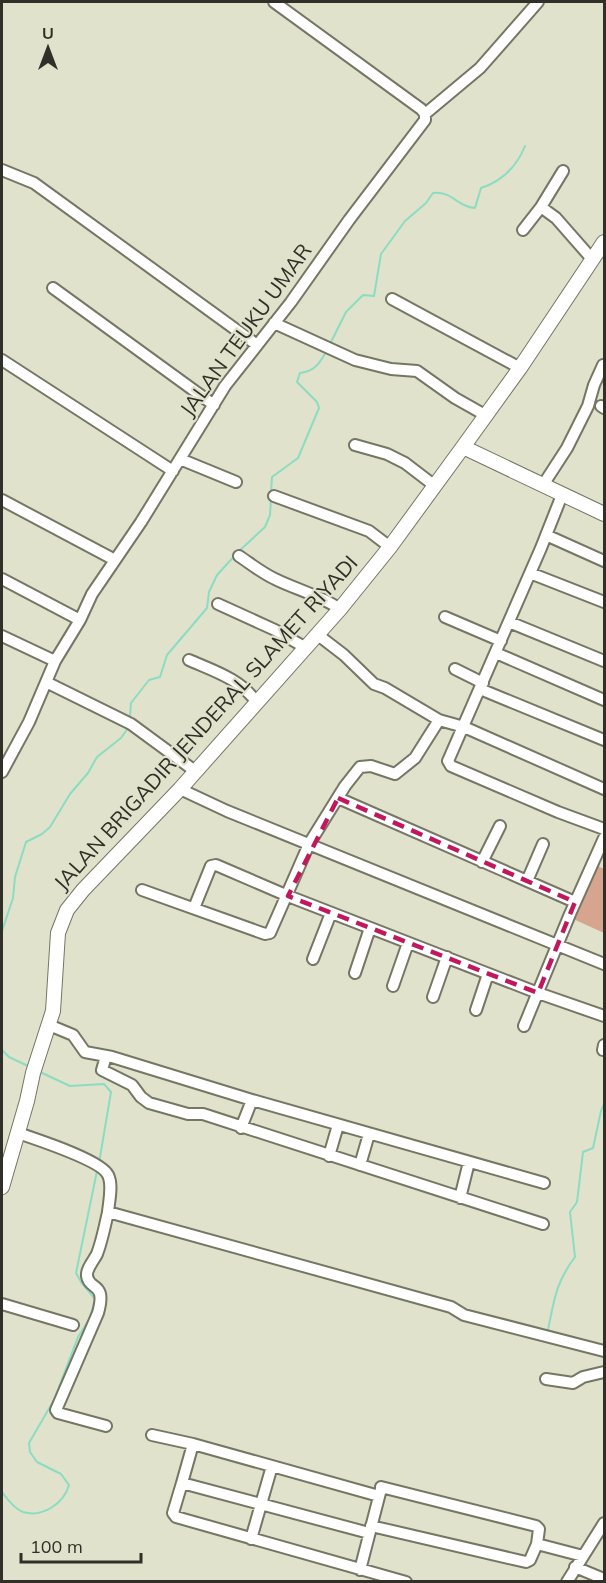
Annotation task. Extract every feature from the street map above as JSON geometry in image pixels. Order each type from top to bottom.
[{"type":"main road","name":"JALAN BRIGADIR JENDERAL SLAMET RIYADI","points":[[2,1187],[55,1003],[57,943],[61,920],[83,890],[180,789],[318,635],[390,547],[520,368],[604,242]]},
{"type":"main road","points":[[463,447],[604,514]]},
{"type":"street","points":[[274,2],[425,114],[480,68],[538,2]]},
{"type":"street","name":"JALAN TEUKU UMAR","points":[[2,772],[29,722],[55,661],[80,620],[92,594],[141,522],[225,386],[425,120],[425,114]]},
{"type":"street","points":[[2,170],[34,183],[257,345]]},
{"type":"street","points":[[523,231],[563,171]]},
{"type":"street","points":[[541,207],[556,218],[592,259]]},
{"type":"street","points":[[53,288],[214,405]]},
{"type":"street","points":[[392,299],[520,368]]},
{"type":"street","points":[[274,323],[369,364],[417,371],[455,398],[485,415]]},
{"type":"street","points":[[2,360],[173,471]]},
{"type":"street","points":[[543,485],[567,448],[588,406],[603,365]]},
{"type":"street","points":[[355,445],[387,454],[405,463],[435,486]]},
{"type":"street","points":[[180,459],[236,483]]},
{"type":"street","points":[[562,495],[448,761],[451,766],[604,829]]},
{"type":"street","points":[[274,496],[369,531],[390,547]]},
{"type":"street","points":[[2,500],[115,560]]},
{"type":"street","points":[[546,535],[604,561]]},
{"type":"street","points":[[239,556],[277,580],[325,598],[340,609]]},
{"type":"street","points":[[530,573],[604,602]]},
{"type":"street","points":[[2,579],[80,620]]},
{"type":"street","points":[[218,604],[306,648]]},
{"type":"street","points":[[445,617],[501,641]]},
{"type":"street","points":[[509,622],[604,661]]},
{"type":"street","points":[[318,635],[344,655],[374,684],[385,688],[439,720],[464,727],[604,789]]},
{"type":"street","points":[[2,636],[55,661]]},
{"type":"street","points":[[496,653],[604,700]]},
{"type":"street","points":[[189,660],[228,677],[249,691],[257,703]]},
{"type":"street","points":[[455,669],[482,686],[604,740]]},
{"type":"street","points":[[46,682],[131,724],[195,771]]},
{"type":"street","points":[[142,890],[266,934],[270,933],[309,844],[360,768],[375,767],[391,774],[398,772],[415,758],[439,720]]},
{"type":"street","points":[[180,789],[604,964]]},
{"type":"street","points":[[338,798],[575,902]]},
{"type":"street","points":[[483,862],[500,826]]},
{"type":"street","points":[[524,1026],[604,838]]},
{"type":"street","points":[[527,881],[543,844]]},
{"type":"street","points":[[194,908],[214,865],[488,974],[604,1016]]},
{"type":"street","points":[[313,959],[331,913]]},
{"type":"street","points":[[355,973],[370,928]]},
{"type":"street","points":[[393,986],[408,943]]},
{"type":"street","points":[[433,997],[447,957]]},
{"type":"street","points":[[476,1010],[488,974]]},
{"type":"street","points":[[49,1025],[73,1035],[85,1052],[106,1056],[544,1184]]},
{"type":"street","points":[[106,1056],[102,1070],[132,1085],[149,1103],[188,1114],[202,1114],[543,1224]]},
{"type":"street","points":[[132,1085],[137,1065]]},
{"type":"street","points":[[241,1128],[252,1100]]},
{"type":"street","points":[[329,1156],[338,1125]]},
{"type":"street","points":[[18,1133],[91,1162],[104,1169],[110,1181],[108,1212],[97,1253],[87,1273],[89,1280],[100,1291],[102,1297],[98,1313],[56,1410],[58,1413],[106,1426]]},
{"type":"street","points":[[360,1165],[369,1134]]},
{"type":"street","points":[[460,1198],[469,1162]]},
{"type":"street","points":[[108,1212],[451,1307],[464,1315],[604,1351]]},
{"type":"street","points":[[2,1304],[73,1325]]},
{"type":"street","points":[[546,1379],[573,1383],[582,1377],[604,1372]]},
{"type":"street","points":[[152,1435],[272,1466],[381,1488],[536,1526],[539,1529],[537,1544],[527,1562],[370,1529],[182,1483]]},
{"type":"street","points":[[193,1444],[174,1516],[360,1570],[406,1581]]},
{"type":"street","points":[[251,1539],[272,1466]]},
{"type":"street","points":[[360,1570],[381,1488]]},
{"type":"street","points":[[567,1581],[604,1523]]},
{"type":"street","points":[[537,1544],[583,1556]]},
{"type":"street","points":[[575,1567],[604,1580]]},
{"type":"highlighted area","points":[[338,798],[575,902],[538,993],[288,896]]},
{"type":"shaded area","points":[[596,865],[604,869],[604,933],[571,918]]},
{"type":"waterway","points":[[330,344],[346,312],[363,295],[374,296],[381,254],[405,221],[426,203],[433,193],[445,194],[464,205],[475,208],[481,188],[508,172],[518,160],[525,146]]},
{"type":"waterway","points":[[271,493],[272,477],[298,458],[319,408],[317,402],[297,382],[300,373],[316,366],[326,352]]},
{"type":"waterway","points":[[130,716],[131,703],[149,680],[160,677],[167,655],[207,608],[209,592],[217,575],[265,527],[270,515],[271,499]]},
{"type":"waterway","points":[[2,931],[13,898],[15,877],[26,842],[50,827],[97,757],[121,738],[128,728]]},
{"type":"waterway","points":[[2,1050],[9,1057],[30,1067]]},
{"type":"waterway","points":[[40,1072],[70,1086],[104,1084],[111,1092],[99,1163]]},
{"type":"waterway","points":[[548,1330],[560,1283],[575,1257],[570,1212],[577,1202],[583,1152],[593,1148],[604,1104]]},
{"type":"waterway","points":[[2,1492],[20,1511],[38,1513],[58,1503],[69,1485],[61,1474],[37,1462],[30,1452],[29,1443],[54,1400],[78,1337],[90,1318],[95,1299],[76,1273],[97,1171]]}]
